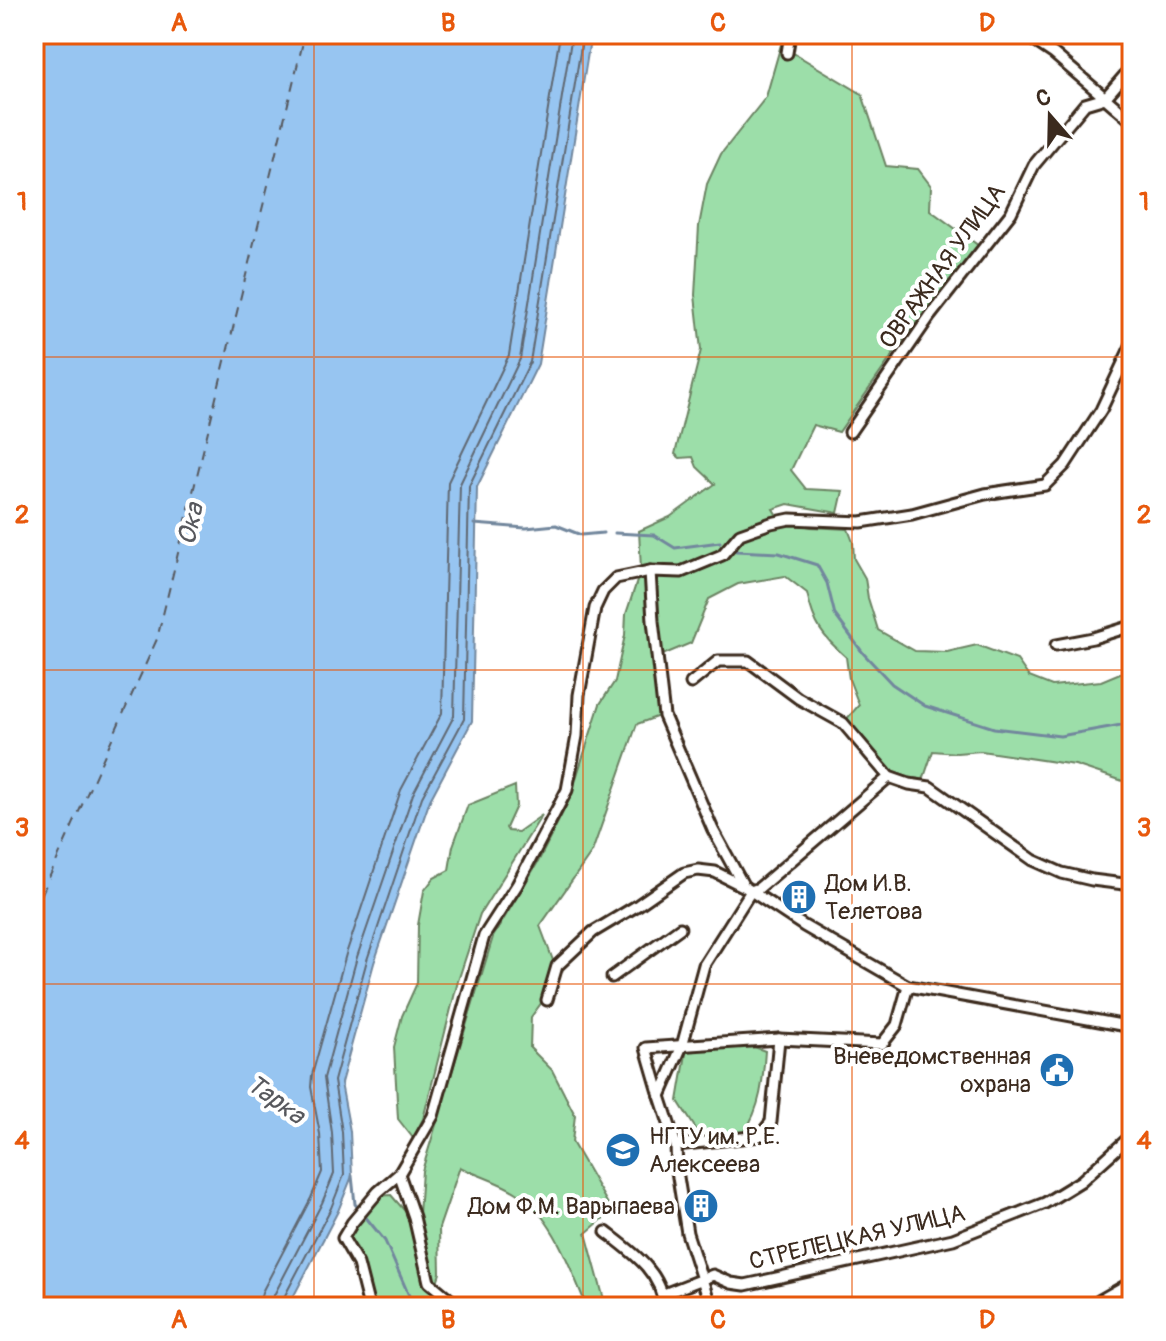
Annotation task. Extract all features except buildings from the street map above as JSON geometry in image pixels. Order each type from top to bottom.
[{"type":"street","points":[[787,53],[790,34]]},
{"type":"street","points":[[1024,34],[1054,54],[1132,121]]},
{"type":"street","name":"ОВРАЖНАЯ УЛИЦА","points":[[850,432],[930,316],[1011,213],[1034,165],[1085,104],[1105,98],[1132,67]]},
{"type":"street","points":[[369,1307],[358,1264],[343,1238],[368,1203],[399,1174],[433,1116],[484,936],[517,885],[567,790],[577,736],[579,695],[595,608],[603,591],[616,578],[650,571],[681,572],[722,555],[740,534],[780,521],[861,522],[912,514],[985,494],[1045,485],[1065,465],[1101,410],[1132,344]]},
{"type":"street","points":[[650,571],[664,716],[713,830],[748,889]]},
{"type":"street","points":[[1056,645],[1132,626]]},
{"type":"street","points":[[691,683],[718,661],[748,661],[798,698],[843,723],[889,777],[930,787],[1033,860],[1062,873],[1132,885]]},
{"type":"street","points":[[748,889],[759,888],[889,777]]},
{"type":"street","points":[[547,1000],[557,966],[593,932],[684,873],[698,870],[715,872],[748,889],[804,926],[908,986],[1132,1027]]},
{"type":"street","points":[[660,1096],[682,1046],[704,965],[748,889]]},
{"type":"street","points":[[612,977],[680,928]]},
{"type":"street","points":[[711,1307],[687,1233],[680,1199],[676,1145],[646,1048],[779,1039],[882,1044],[897,1025],[908,986]]},
{"type":"street","points":[[676,1145],[760,1136],[771,1122],[779,1039]]},
{"type":"street","name":"СТРЕЛЕЦКАЯ УЛИЦА","points":[[701,1278],[713,1275],[745,1285],[953,1239],[1045,1203],[1081,1181],[1132,1135]]},
{"type":"street","points":[[399,1174],[414,1217],[429,1282],[459,1307]]},
{"type":"street","points":[[606,1232],[634,1253],[653,1274],[664,1294],[664,1307]]},
{"type":"street","points":[[664,1294],[701,1278]]},
{"type":"street","points":[[1089,1307],[1132,1282]]},
{"type":"green space","points":[[784,34],[787,34],[785,48],[862,94],[886,166],[918,169],[931,186],[930,210],[979,246],[908,333],[839,432],[813,425],[791,470],[806,489],[843,491],[838,513],[788,504],[773,509],[780,520],[811,527],[848,529],[854,559],[865,578],[878,630],[915,651],[947,652],[977,645],[1017,660],[1029,677],[1052,686],[1101,681],[1132,668],[1132,784],[1075,765],[981,751],[933,751],[922,783],[891,775],[844,722],[859,705],[849,679],[846,657],[820,629],[807,593],[785,576],[738,584],[709,599],[691,643],[653,659],[659,716],[637,724],[592,852],[540,926],[554,963],[542,1002],[531,1017],[530,1048],[552,1070],[575,1115],[572,1142],[612,1211],[586,1233],[606,1307],[587,1307],[560,1244],[530,1203],[510,1189],[460,1167],[439,1228],[440,1273],[437,1282],[430,1276],[419,1214],[422,1171],[493,937],[538,862],[569,800],[600,704],[615,681],[625,635],[626,614],[641,569],[639,531],[670,517],[715,484],[697,467],[693,457],[680,458],[675,454],[701,350],[695,295],[699,226],[707,184],[721,154],[766,97]]},
{"type":"green space","points":[[515,786],[516,806],[506,828],[508,831],[518,832],[542,815],[480,914],[458,981],[423,1119],[413,1138],[398,1119],[394,1047],[402,1016],[417,983],[418,925],[424,891],[434,878],[449,870],[453,846],[468,805]]},
{"type":"green space","points":[[744,1043],[765,1051],[758,1103],[750,1123],[744,1132],[703,1140],[678,1101],[687,1048]]},
{"type":"green space","points":[[391,1195],[411,1218],[429,1289],[452,1307],[372,1307],[359,1251],[349,1237],[379,1196]]},
{"type":"water","name":"Ока","points":[[34,34],[591,34],[538,364],[477,487],[472,721],[430,800],[374,963],[341,1083],[350,1131],[352,1176],[338,1211],[288,1307],[34,1307]]},
{"type":"waterway","points":[[474,524],[526,528],[556,525],[581,535],[603,533]]},
{"type":"waterway","points":[[615,533],[654,535],[675,548],[720,542]]},
{"type":"waterway","points":[[736,551],[779,553],[817,565],[827,583],[835,615],[863,653],[892,684],[925,706],[994,728],[1060,736],[1132,723]]},
{"type":"waterway","name":"Тарка","points":[[352,1176],[355,1204],[385,1241],[414,1307]]},
{"type":"ferry route","points":[[34,911],[157,639],[305,34]]},
{"type":"ferry route","points":[[34,1302],[42,1307]]},
{"type":"place","name":"Дом И.В. Телетова","points":[[799,897]]},
{"type":"place","name":"Вневедомственная охрана","points":[[1057,1070]]},
{"type":"place","name":"НГТУ им. Р.Е. Алексеева","points":[[623,1150]]},
{"type":"place","name":"Дом Ф.М. Варыпаева","points":[[701,1206]]}]
